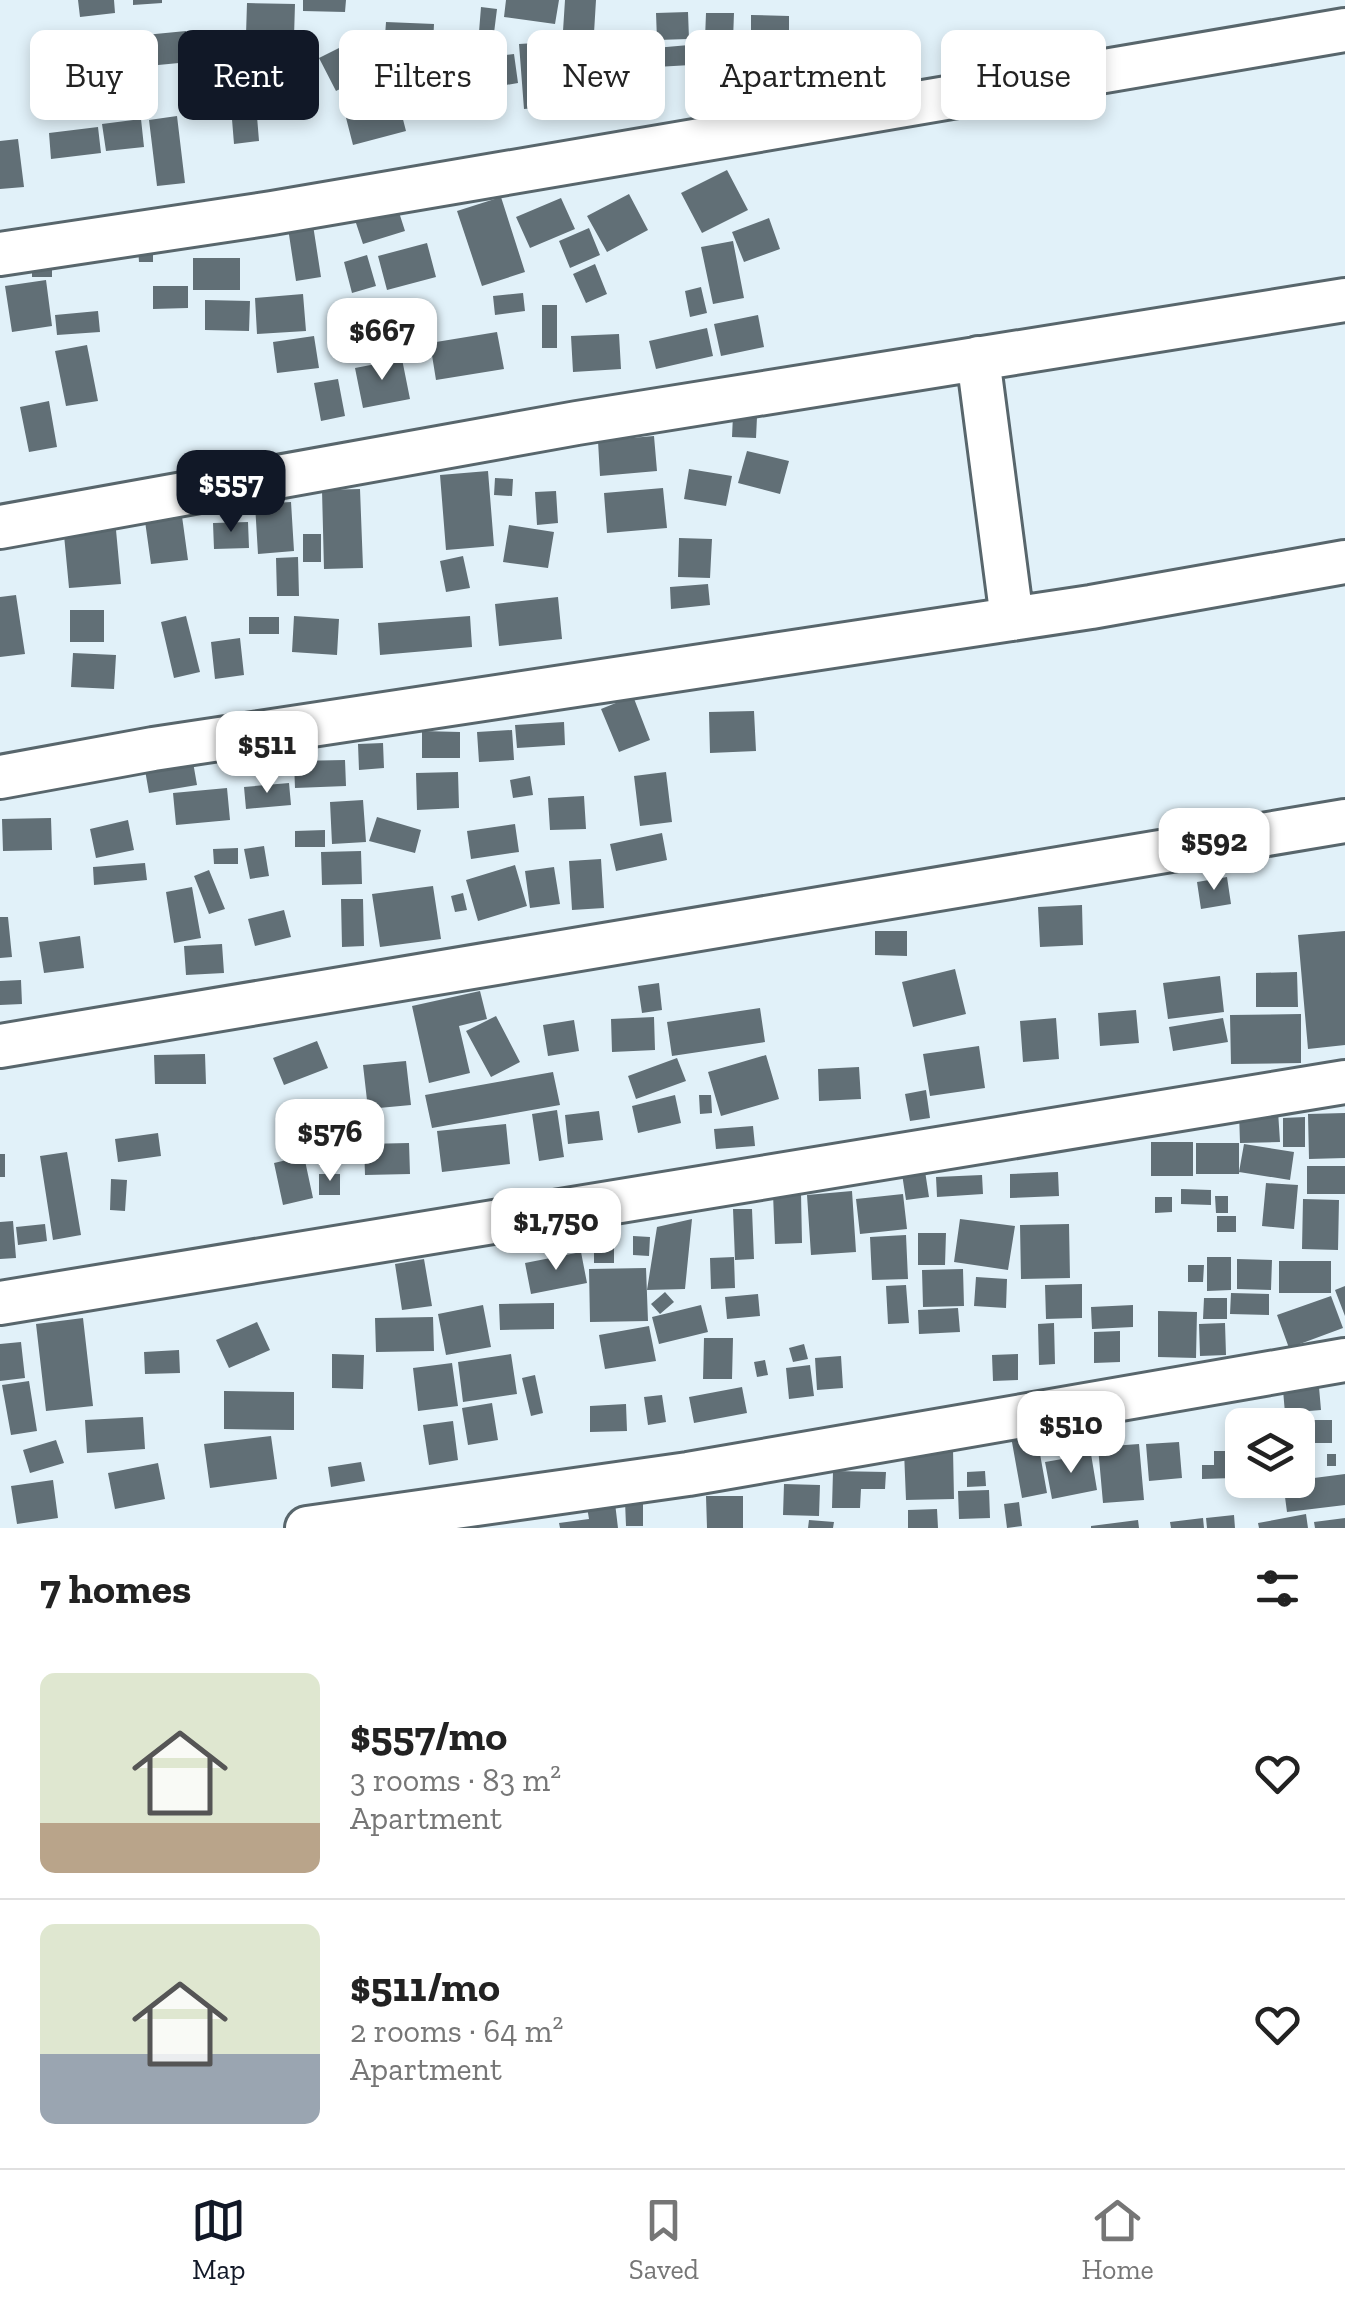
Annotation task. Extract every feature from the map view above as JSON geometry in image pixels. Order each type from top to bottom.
[{"type":"street","points":[[0,254],[272,213],[1345,30]]},
{"type":"street","points":[[0,527],[577,422],[1345,300]]},
{"type":"street","points":[[978,358],[1012,618]]},
{"type":"street","points":[[0,777],[152,749],[1012,618],[1345,562]]},
{"type":"street","points":[[0,1046],[1345,821]]},
{"type":"street","points":[[0,1303],[1345,1082]]},
{"type":"street","points":[[306,1528],[688,1474],[1345,1360]]},
{"type":"building","points":[[78,0],[114,0],[115,13],[80,17]]},
{"type":"building","points":[[133,0],[162,0],[162,3],[133,5]]},
{"type":"building","points":[[303,0],[346,0],[345,12],[303,11]]},
{"type":"building","points":[[506,0],[559,0],[555,24],[504,17]]},
{"type":"building","points":[[565,0],[596,0],[594,30],[563,30]]},
{"type":"building","points":[[247,3],[295,4],[294,30],[246,30]]},
{"type":"building","points":[[481,7],[497,9],[494,30],[479,30]]},
{"type":"building","points":[[688,12],[685,39],[665,40],[665,30],[657,30],[656,13]]},
{"type":"building","points":[[706,13],[734,13],[733,30],[705,30]]},
{"type":"building","points":[[751,15],[789,16],[789,30],[751,30]]},
{"type":"building","points":[[386,22],[434,24],[434,30],[385,30]]},
{"type":"building","points":[[178,32],[178,63],[158,65],[158,34]]},
{"type":"building","points":[[519,44],[527,44],[527,109],[524,109]]},
{"type":"building","points":[[685,45],[685,65],[665,66],[665,47]]},
{"type":"building","points":[[339,48],[339,90],[336,91],[319,58]]},
{"type":"building","points":[[514,54],[518,83],[507,85],[507,55]]},
{"type":"building","points":[[177,116],[185,183],[157,186],[149,120]]},
{"type":"building","points":[[141,120],[144,147],[106,151],[102,124]]},
{"type":"building","points":[[232,120],[257,120],[259,141],[234,144]]},
{"type":"building","points":[[347,120],[403,120],[406,131],[353,145]]},
{"type":"building","points":[[98,127],[101,153],[51,159],[49,133]]},
{"type":"building","points":[[18,139],[24,187],[0,189],[0,141]]},
{"type":"building","points":[[727,170],[748,210],[702,233],[681,193]]},
{"type":"building","points":[[629,194],[648,230],[607,252],[587,216]]},
{"type":"building","points":[[501,197],[525,272],[482,286],[457,211]]},
{"type":"building","points":[[561,198],[575,229],[530,248],[516,217]]},
{"type":"building","points":[[397,206],[405,231],[363,244],[355,220]]},
{"type":"building","points":[[769,218],[780,249],[744,262],[732,232]]},
{"type":"building","points":[[313,225],[321,277],[296,281],[288,228]]},
{"type":"building","points":[[589,228],[600,255],[570,268],[559,241]]},
{"type":"building","points":[[733,241],[744,298],[713,304],[701,247]]},
{"type":"building","points":[[427,243],[436,277],[387,290],[378,256]]},
{"type":"building","points":[[138,247],[153,247],[153,262],[139,262]]},
{"type":"building","points":[[367,255],[376,286],[352,293],[344,262]]},
{"type":"building","points":[[193,258],[240,258],[240,290],[193,290]]},
{"type":"building","points":[[32,260],[52,260],[52,277],[32,277]]},
{"type":"building","points":[[595,264],[607,294],[586,303],[573,274]]},
{"type":"building","points":[[46,280],[52,326],[12,332],[5,286]]},
{"type":"building","points":[[153,286],[188,286],[188,308],[153,309]]},
{"type":"building","points":[[701,287],[707,313],[690,317],[685,291]]},
{"type":"building","points":[[523,293],[525,311],[495,315],[493,296]]},
{"type":"building","points":[[303,294],[306,331],[257,334],[255,298]]},
{"type":"building","points":[[205,300],[250,301],[249,331],[205,330]]},
{"type":"building","points":[[542,305],[557,305],[557,348],[542,348]]},
{"type":"building","points":[[98,311],[100,332],[57,335],[55,315]]},
{"type":"building","points":[[758,315],[764,347],[721,356],[714,324]]},
{"type":"building","points":[[707,328],[713,356],[656,369],[649,341]]},
{"type":"building","points":[[497,332],[504,369],[436,380],[430,343]]},
{"type":"building","points":[[619,334],[621,369],[573,372],[571,336]]},
{"type":"building","points":[[314,336],[319,368],[277,373],[273,342]]},
{"type":"building","points":[[87,345],[98,401],[66,406],[55,351]]},
{"type":"building","points":[[402,359],[410,399],[363,408],[355,368]]},
{"type":"building","points":[[338,379],[345,416],[321,421],[314,383]]},
{"type":"building","points":[[49,401],[57,447],[29,452],[20,407]]},
{"type":"building","points":[[733,415],[757,417],[756,438],[732,437]]},
{"type":"building","points":[[654,436],[657,471],[600,476],[598,441]]},
{"type":"building","points":[[747,451],[789,461],[780,494],[738,483]]},
{"type":"building","points":[[689,469],[732,476],[726,506],[684,499]]},
{"type":"building","points":[[488,471],[494,546],[446,550],[440,475]]},
{"type":"building","points":[[495,478],[513,479],[512,496],[494,495]]},
{"type":"building","points":[[663,488],[667,528],[607,533],[604,493]]},
{"type":"building","points":[[360,489],[363,568],[324,569],[322,490]]},
{"type":"building","points":[[556,491],[558,523],[537,525],[535,492]]},
{"type":"building","points":[[291,502],[294,551],[258,554],[255,504]]},
{"type":"building","points":[[181,509],[188,560],[151,564],[144,514]]},
{"type":"building","points":[[248,522],[249,548],[214,549],[213,523]]},
{"type":"building","points":[[509,525],[554,532],[548,568],[503,562]]},
{"type":"building","points":[[116,530],[121,584],[69,588],[64,535]]},
{"type":"building","points":[[303,534],[321,534],[321,562],[303,562]]},
{"type":"building","points":[[679,538],[712,539],[710,578],[678,577]]},
{"type":"building","points":[[463,556],[470,588],[446,592],[440,561]]},
{"type":"building","points":[[298,557],[299,596],[277,596],[276,558]]},
{"type":"building","points":[[708,584],[710,605],[671,609],[670,587]]},
{"type":"building","points":[[16,595],[25,654],[0,657],[0,597]]},
{"type":"building","points":[[558,597],[562,639],[499,646],[495,604]]},
{"type":"building","points":[[70,610],[104,610],[104,642],[70,642]]},
{"type":"building","points":[[186,616],[200,672],[174,678],[161,622]]},
{"type":"building","points":[[294,616],[339,619],[337,655],[292,652]]},
{"type":"building","points":[[470,616],[472,647],[380,655],[378,623]]},
{"type":"building","points":[[249,617],[279,617],[279,634],[249,634]]},
{"type":"building","points":[[240,638],[244,675],[215,679],[211,642]]},
{"type":"building","points":[[73,653],[116,655],[114,689],[71,687]]},
{"type":"building","points":[[633,696],[650,740],[619,752],[601,709]]},
{"type":"building","points":[[754,711],[756,751],[710,753],[709,712]]},
{"type":"building","points":[[564,722],[565,745],[517,748],[515,725]]},
{"type":"building","points":[[512,730],[514,760],[479,762],[477,732]]},
{"type":"building","points":[[422,731],[460,732],[460,758],[422,758]]},
{"type":"building","points":[[383,743],[384,768],[359,770],[358,744]]},
{"type":"building","points":[[345,760],[346,786],[295,788],[294,761]]},
{"type":"building","points":[[193,762],[197,785],[149,793],[145,770]]},
{"type":"building","points":[[458,772],[459,808],[417,810],[416,773]]},
{"type":"building","points":[[666,772],[672,822],[640,826],[634,776]]},
{"type":"building","points":[[530,776],[533,795],[513,798],[510,780]]},
{"type":"building","points":[[289,783],[291,805],[246,809],[244,787]]},
{"type":"building","points":[[227,788],[230,820],[176,825],[173,793]]},
{"type":"building","points":[[584,796],[586,829],[550,830],[548,798]]},
{"type":"building","points":[[363,800],[366,842],[332,844],[330,802]]},
{"type":"building","points":[[377,817],[421,830],[415,853],[369,841]]},
{"type":"building","points":[[51,818],[52,850],[3,851],[2,819]]},
{"type":"building","points":[[128,820],[134,850],[96,858],[90,829]]},
{"type":"building","points":[[515,824],[519,852],[471,859],[467,831]]},
{"type":"building","points":[[325,830],[325,847],[295,847],[295,831]]},
{"type":"building","points":[[662,833],[667,860],[616,871],[610,844]]},
{"type":"building","points":[[264,846],[269,876],[250,879],[244,849]]},
{"type":"building","points":[[238,848],[238,864],[214,864],[213,849]]},
{"type":"building","points":[[361,851],[362,884],[322,885],[321,852]]},
{"type":"building","points":[[601,859],[604,908],[572,910],[569,861]]},
{"type":"building","points":[[145,863],[147,880],[94,885],[93,867]]},
{"type":"building","points":[[515,865],[527,906],[478,921],[466,880]]},
{"type":"building","points":[[554,867],[560,904],[530,908],[525,871]]},
{"type":"building","points":[[209,870],[225,909],[209,914],[194,876]]},
{"type":"building","points":[[1227,877],[1231,904],[1201,909],[1197,882]]},
{"type":"building","points":[[433,886],[441,939],[380,947],[372,894]]},
{"type":"building","points":[[192,887],[201,938],[174,943],[166,892]]},
{"type":"building","points":[[463,893],[467,910],[455,912],[451,896]]},
{"type":"building","points":[[341,899],[363,899],[364,946],[342,947]]},
{"type":"building","points":[[1082,905],[1083,945],[1040,947],[1038,907]]},
{"type":"building","points":[[284,910],[291,937],[255,946],[248,919]]},
{"type":"building","points":[[0,917],[8,917],[12,957],[0,958]]},
{"type":"building","points":[[875,931],[907,931],[907,956],[875,955]]},
{"type":"building","points":[[1345,931],[1345,1045],[1308,1049],[1298,935]]},
{"type":"building","points":[[80,936],[84,968],[44,973],[39,942]]},
{"type":"building","points":[[222,944],[224,973],[186,975],[184,946]]},
{"type":"building","points":[[955,969],[966,1014],[913,1027],[902,982]]},
{"type":"building","points":[[1297,972],[1298,1007],[1256,1007],[1256,973]]},
{"type":"building","points":[[1220,976],[1224,1012],[1168,1019],[1163,983]]},
{"type":"building","points":[[21,980],[22,1004],[0,1005],[0,981]]},
{"type":"building","points":[[659,983],[662,1010],[642,1013],[638,986]]},
{"type":"building","points":[[480,991],[487,1019],[459,1026],[470,1073],[429,1083],[412,1006]]},
{"type":"building","points":[[760,1008],[765,1042],[672,1056],[667,1022]]},
{"type":"building","points":[[1136,1010],[1139,1043],[1100,1046],[1098,1013]]},
{"type":"building","points":[[1301,1014],[1301,1063],[1231,1064],[1230,1015]]},
{"type":"building","points":[[496,1016],[520,1062],[491,1077],[466,1031]]},
{"type":"building","points":[[654,1017],[655,1050],[612,1052],[611,1019]]},
{"type":"building","points":[[1056,1018],[1059,1059],[1023,1062],[1020,1021]]},
{"type":"building","points":[[1223,1018],[1228,1042],[1173,1051],[1169,1027]]},
{"type":"building","points":[[574,1020],[579,1051],[548,1056],[543,1025]]},
{"type":"building","points":[[317,1041],[328,1068],[284,1085],[273,1058]]},
{"type":"building","points":[[979,1046],[985,1088],[930,1096],[923,1054]]},
{"type":"building","points":[[205,1054],[206,1084],[155,1084],[154,1055]]},
{"type":"building","points":[[766,1055],[779,1099],[721,1116],[708,1072]]},
{"type":"building","points":[[677,1058],[686,1081],[636,1099],[628,1076]]},
{"type":"building","points":[[406,1061],[411,1105],[368,1109],[363,1065]]},
{"type":"building","points":[[859,1067],[861,1099],[819,1101],[818,1069]]},
{"type":"building","points":[[553,1072],[560,1105],[432,1128],[425,1095]]},
{"type":"building","points":[[926,1090],[930,1118],[910,1121],[905,1094]]},
{"type":"building","points":[[675,1095],[681,1123],[638,1133],[632,1106]]},
{"type":"building","points":[[699,1095],[711,1095],[712,1113],[700,1114]]},
{"type":"building","points":[[557,1110],[564,1157],[539,1161],[532,1114]]},
{"type":"building","points":[[599,1111],[603,1140],[568,1144],[565,1115]]},
{"type":"building","points":[[1278,1111],[1280,1142],[1240,1143],[1239,1112]]},
{"type":"building","points":[[1345,1113],[1345,1158],[1309,1159],[1308,1114]]},
{"type":"building","points":[[1305,1117],[1305,1147],[1283,1147],[1283,1118]]},
{"type":"building","points":[[506,1124],[510,1164],[442,1172],[437,1131]]},
{"type":"building","points":[[753,1126],[755,1146],[716,1149],[714,1129]]},
{"type":"building","points":[[319,1132],[338,1132],[338,1166],[319,1166]]},
{"type":"building","points":[[158,1133],[161,1156],[118,1162],[115,1139]]},
{"type":"building","points":[[1151,1142],[1193,1142],[1193,1176],[1151,1176]]},
{"type":"building","points":[[409,1143],[410,1174],[365,1175],[364,1144]]},
{"type":"building","points":[[1196,1143],[1239,1143],[1239,1174],[1196,1174]]},
{"type":"building","points":[[1244,1144],[1294,1152],[1290,1180],[1239,1172]]},
{"type":"building","points":[[67,1152],[81,1235],[53,1240],[40,1156]]},
{"type":"building","points":[[0,1154],[5,1154],[5,1177],[0,1177]]},
{"type":"building","points":[[304,1156],[313,1198],[283,1205],[274,1163]]},
{"type":"building","points":[[1307,1166],[1345,1166],[1345,1194],[1307,1194]]},
{"type":"building","points":[[925,1171],[929,1197],[906,1200],[902,1174]]},
{"type":"building","points":[[1058,1172],[1059,1196],[1010,1198],[1010,1174]]},
{"type":"building","points":[[319,1174],[340,1174],[340,1195],[319,1195]]},
{"type":"building","points":[[982,1175],[983,1194],[937,1197],[936,1177]]},
{"type":"building","points":[[111,1179],[127,1180],[125,1211],[110,1210]]},
{"type":"building","points":[[1266,1183],[1298,1185],[1294,1229],[1262,1226]]},
{"type":"building","points":[[1181,1189],[1211,1190],[1211,1205],[1181,1204]]},
{"type":"building","points":[[852,1191],[856,1252],[811,1255],[807,1195]]},
{"type":"building","points":[[801,1193],[802,1243],[775,1244],[773,1194]]},
{"type":"building","points":[[903,1194],[907,1229],[860,1234],[856,1199]]},
{"type":"building","points":[[1215,1196],[1228,1196],[1228,1213],[1216,1213]]},
{"type":"building","points":[[1155,1197],[1172,1197],[1172,1212],[1155,1213]]},
{"type":"building","points":[[1303,1199],[1339,1200],[1338,1250],[1302,1249]]},
{"type":"building","points":[[733,1209],[752,1209],[754,1259],[735,1260]]},
{"type":"building","points":[[1217,1216],[1236,1216],[1236,1232],[1217,1232]]},
{"type":"building","points":[[692,1219],[685,1289],[647,1290],[657,1227]]},
{"type":"building","points":[[960,1219],[1015,1226],[1008,1270],[954,1262]]},
{"type":"building","points":[[13,1221],[16,1258],[0,1259],[0,1222]]},
{"type":"building","points":[[45,1224],[47,1241],[18,1245],[16,1227]]},
{"type":"building","points":[[1069,1224],[1070,1278],[1021,1279],[1020,1225]]},
{"type":"building","points":[[594,1233],[614,1233],[614,1263],[594,1263]]},
{"type":"building","points":[[918,1233],[946,1233],[945,1265],[918,1265]]},
{"type":"building","points":[[906,1235],[908,1279],[872,1280],[870,1237]]},
{"type":"building","points":[[633,1236],[650,1237],[649,1256],[633,1255]]},
{"type":"building","points":[[581,1252],[587,1283],[531,1294],[525,1263]]},
{"type":"building","points":[[734,1257],[735,1288],[711,1289],[710,1258]]},
{"type":"building","points":[[1207,1257],[1231,1257],[1231,1290],[1207,1291]]},
{"type":"building","points":[[424,1259],[432,1306],[402,1310],[395,1264]]},
{"type":"building","points":[[1237,1259],[1272,1260],[1271,1290],[1237,1289]]},
{"type":"building","points":[[1279,1261],[1331,1261],[1331,1293],[1279,1293]]},
{"type":"building","points":[[1188,1265],[1204,1265],[1203,1282],[1188,1282]]},
{"type":"building","points":[[646,1268],[648,1321],[590,1322],[589,1269]]},
{"type":"building","points":[[963,1269],[964,1306],[923,1307],[922,1270]]},
{"type":"building","points":[[976,1277],[1007,1279],[1006,1308],[974,1306]]},
{"type":"building","points":[[1082,1284],[1082,1318],[1046,1319],[1045,1285]]},
{"type":"building","points":[[906,1285],[909,1323],[888,1324],[886,1286]]},
{"type":"building","points":[[1345,1286],[1345,1316],[1335,1290]]},
{"type":"building","points":[[665,1292],[674,1302],[660,1314],[651,1304]]},
{"type":"building","points":[[1231,1293],[1269,1294],[1269,1315],[1230,1314]]},
{"type":"building","points":[[758,1294],[760,1316],[727,1319],[725,1297]]},
{"type":"building","points":[[1331,1296],[1343,1328],[1289,1348],[1277,1315]]},
{"type":"building","points":[[1204,1298],[1227,1298],[1227,1319],[1203,1319]]},
{"type":"building","points":[[554,1303],[554,1329],[500,1330],[499,1304]]},
{"type":"building","points":[[483,1305],[491,1347],[446,1355],[438,1314]]},
{"type":"building","points":[[701,1305],[708,1332],[659,1344],[652,1317]]},
{"type":"building","points":[[1133,1305],[1133,1327],[1092,1329],[1091,1307]]},
{"type":"building","points":[[958,1308],[960,1332],[919,1334],[918,1310]]},
{"type":"building","points":[[1158,1311],[1197,1312],[1196,1358],[1158,1357]]},
{"type":"building","points":[[433,1317],[434,1351],[376,1352],[375,1318]]},
{"type":"building","points":[[83,1318],[93,1406],[46,1411],[36,1324]]},
{"type":"building","points":[[257,1322],[270,1350],[229,1368],[216,1340]]},
{"type":"building","points":[[1054,1323],[1055,1364],[1039,1365],[1038,1324]]},
{"type":"building","points":[[1225,1323],[1226,1355],[1200,1356],[1199,1324]]},
{"type":"building","points":[[649,1326],[656,1361],[605,1369],[599,1335]]},
{"type":"building","points":[[1120,1331],[1120,1362],[1094,1363],[1094,1332]]},
{"type":"building","points":[[704,1338],[733,1338],[732,1379],[703,1379]]},
{"type":"building","points":[[21,1342],[25,1378],[0,1381],[0,1344]]},
{"type":"building","points":[[804,1344],[808,1359],[793,1362],[789,1348]]},
{"type":"building","points":[[179,1350],[180,1373],[145,1374],[144,1352]]},
{"type":"building","points":[[332,1354],[364,1355],[363,1389],[332,1388]]},
{"type":"building","points":[[511,1354],[517,1394],[463,1402],[458,1362]]},
{"type":"building","points":[[1018,1354],[1018,1380],[993,1381],[992,1355]]},
{"type":"building","points":[[841,1356],[843,1388],[817,1390],[815,1358]]},
{"type":"building","points":[[765,1360],[768,1375],[757,1377],[754,1362]]},
{"type":"building","points":[[452,1363],[458,1406],[418,1411],[413,1368]]},
{"type":"building","points":[[810,1365],[814,1396],[789,1399],[786,1368]]},
{"type":"building","points":[[535,1375],[543,1413],[531,1416],[522,1378]]},
{"type":"building","points":[[29,1381],[37,1431],[11,1435],[2,1385]]},
{"type":"building","points":[[742,1387],[747,1413],[694,1423],[689,1397]]},
{"type":"building","points":[[1319,1387],[1321,1410],[1285,1408],[1283,1390]]},
{"type":"building","points":[[224,1391],[294,1392],[294,1430],[224,1429]]},
{"type":"building","points":[[662,1395],[666,1422],[648,1425],[644,1397]]},
{"type":"building","points":[[492,1403],[498,1440],[468,1445],[462,1408]]},
{"type":"building","points":[[626,1404],[627,1431],[590,1432],[590,1406]]},
{"type":"building","points":[[143,1417],[145,1449],[87,1453],[85,1420]]},
{"type":"building","points":[[1315,1420],[1332,1420],[1332,1443],[1315,1443]]},
{"type":"building","points":[[453,1421],[458,1460],[429,1465],[423,1425]]},
{"type":"building","points":[[1086,1425],[1115,1426],[1115,1445],[1085,1444]]},
{"type":"building","points":[[1035,1426],[1047,1493],[1022,1498],[1010,1431]]},
{"type":"building","points":[[271,1436],[277,1479],[210,1488],[204,1444]]},
{"type":"building","points":[[56,1440],[64,1463],[30,1473],[23,1450]]},
{"type":"building","points":[[1179,1442],[1182,1478],[1149,1481],[1146,1444]]},
{"type":"building","points":[[1139,1444],[1144,1500],[1103,1503],[1098,1447]]},
{"type":"building","points":[[953,1449],[954,1499],[906,1500],[904,1451]]},
{"type":"building","points":[[1214,1451],[1225,1451],[1225,1478],[1202,1479],[1202,1465],[1214,1465]]},
{"type":"building","points":[[1091,1454],[1097,1490],[1052,1499],[1045,1462]]},
{"type":"building","points":[[1327,1454],[1336,1454],[1336,1466],[1327,1466]]},
{"type":"building","points":[[361,1462],[365,1481],[331,1487],[328,1467]]},
{"type":"building","points":[[158,1463],[165,1499],[115,1509],[108,1473]]},
{"type":"building","points":[[833,1471],[886,1472],[885,1489],[861,1489],[860,1508],[832,1508]]},
{"type":"building","points":[[985,1471],[986,1486],[967,1487],[967,1472]]},
{"type":"building","points":[[1345,1474],[1345,1505],[1287,1512],[1285,1498],[1315,1498],[1315,1478]]},
{"type":"building","points":[[53,1480],[58,1518],[17,1524],[11,1486]]},
{"type":"building","points":[[784,1484],[820,1485],[819,1516],[783,1515]]},
{"type":"building","points":[[989,1490],[990,1518],[959,1519],[958,1491]]},
{"type":"building","points":[[706,1496],[743,1496],[743,1528],[707,1528]]},
{"type":"building","points":[[643,1500],[643,1526],[626,1526],[625,1501]]},
{"type":"building","points":[[1019,1502],[1022,1526],[1007,1528],[1004,1504]]},
{"type":"building","points":[[615,1503],[618,1528],[560,1528],[559,1523],[589,1519],[587,1507]]},
{"type":"building","points":[[937,1509],[938,1528],[908,1528],[908,1510]]},
{"type":"building","points":[[1306,1514],[1308,1528],[1259,1528],[1258,1523]]},
{"type":"building","points":[[1234,1515],[1235,1528],[1207,1528],[1206,1518]]},
{"type":"building","points":[[1203,1518],[1204,1528],[1171,1528],[1170,1522]]},
{"type":"building","points":[[1345,1518],[1345,1528],[1315,1528],[1314,1522]]},
{"type":"building","points":[[809,1520],[834,1522],[833,1528],[808,1528]]},
{"type":"building","points":[[1138,1520],[1139,1528],[1091,1528],[1091,1526]]}]
